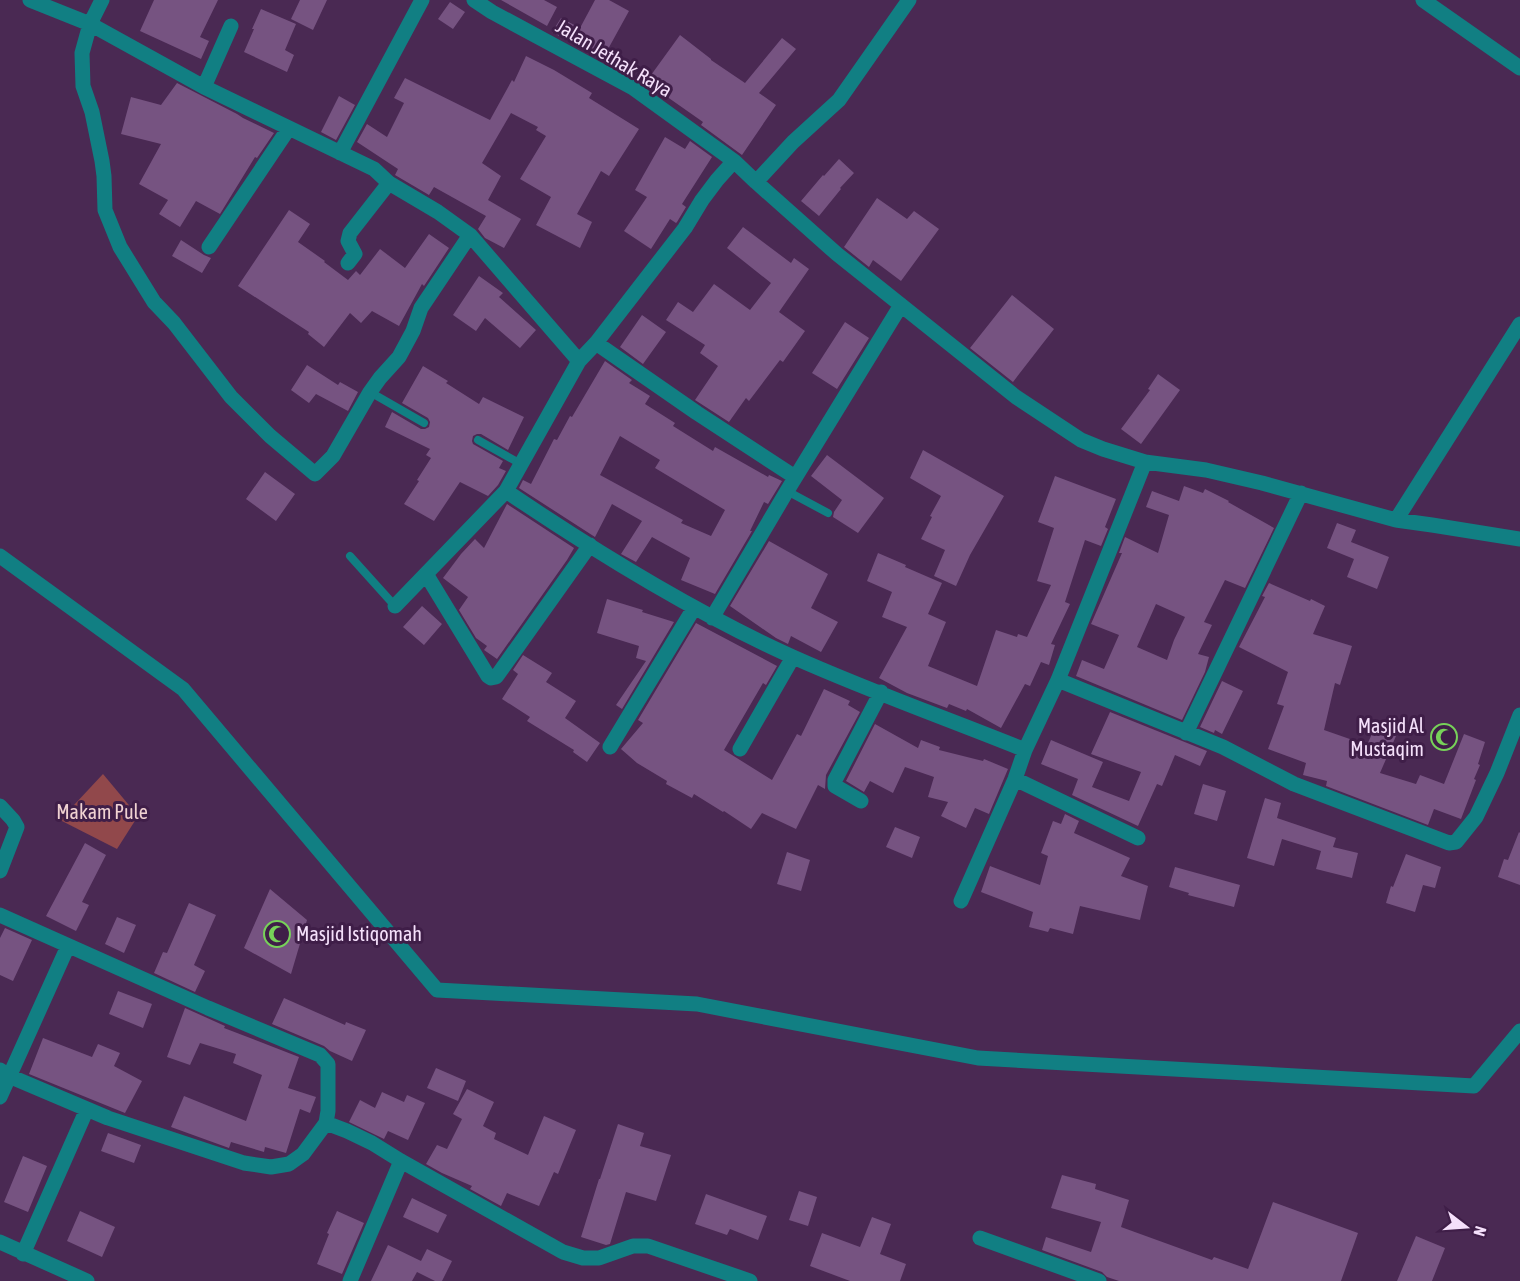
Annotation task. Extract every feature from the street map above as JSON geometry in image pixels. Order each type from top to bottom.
[{"type":"street","points":[[30,0],[90,24],[204,87],[374,169],[389,183],[438,212],[470,235],[579,361]]},
{"type":"street","points":[[102,0],[90,24],[82,53],[83,86],[92,112],[102,160],[105,210],[120,247],[154,302],[174,323],[231,397],[270,436],[315,474],[333,456],[370,392],[399,357],[413,331],[421,308],[470,235]]},
{"type":"street","points":[[340,153],[422,0]]},
{"type":"street","name":"Jalan Jethak Raya","points":[[474,0],[496,6],[633,88],[735,161],[837,254],[900,305],[1016,397],[1081,440],[1145,462],[1206,470],[1301,493],[1396,520],[1520,539]]},
{"type":"street","points":[[756,182],[793,142],[838,100],[909,0]]},
{"type":"street","points":[[1423,0],[1520,68]]},
{"type":"street","points":[[204,87],[231,26]]},
{"type":"street","points":[[209,247],[289,128]]},
{"type":"street","points":[[395,606],[506,491],[579,361],[596,343],[685,228],[707,194],[735,161]]},
{"type":"street","points":[[348,263],[355,254],[348,241],[350,233],[389,183]]},
{"type":"street","points":[[712,618],[900,305]]},
{"type":"street","points":[[1396,520],[1520,324]]},
{"type":"street","points":[[596,343],[795,477]]},
{"type":"street","points":[[961,901],[1015,779],[1025,750],[1058,680],[1145,462]]},
{"type":"street","points":[[506,491],[590,545],[712,618],[793,657],[1025,750]]},
{"type":"street","points":[[1186,733],[1301,493]]},
{"type":"street","points":[[426,574],[488,676],[492,678],[499,674],[590,545]]},
{"type":"street","points":[[0,556],[183,689],[437,990],[697,1004],[978,1058],[1474,1086],[1520,1030]]},
{"type":"street","points":[[610,747],[694,608]]},
{"type":"street","points":[[740,749],[793,657]]},
{"type":"street","points":[[1058,680],[1223,747],[1294,784],[1449,843],[1456,842],[1476,817],[1520,716]]},
{"type":"street","points":[[861,801],[835,786],[834,780],[881,693]]},
{"type":"street","points":[[1015,779],[1138,838]]},
{"type":"street","points":[[0,806],[17,828],[0,871]]},
{"type":"street","points":[[0,915],[320,1055],[328,1064],[328,1111],[326,1123],[303,1154],[289,1164],[271,1167],[243,1163],[108,1118],[5,1073]]},
{"type":"street","points":[[0,1097],[5,1073],[68,945]]},
{"type":"street","points":[[23,1254],[87,1109]]},
{"type":"street","points":[[326,1123],[372,1143],[563,1252],[583,1258],[599,1258],[633,1246],[648,1246],[750,1281]]},
{"type":"street","points":[[350,1281],[401,1161]]},
{"type":"street","points":[[980,1238],[1099,1281]]},
{"type":"street","points":[[0,1242],[87,1281]]},
{"type":"lane","points":[[370,392],[424,423]]},
{"type":"lane","points":[[478,440],[521,464]]},
{"type":"lane","points":[[787,491],[828,513]]},
{"type":"lane","points":[[350,556],[395,606]]},
{"type":"green space","name":"Makam Pule","points":[[103,774],[138,816],[117,849],[60,820]]},
{"type":"building","points":[[154,0],[218,0],[200,37],[209,41],[201,59],[140,31]]},
{"type":"building","points":[[300,0],[327,0],[313,30],[291,19]]},
{"type":"building","points":[[501,0],[544,0],[557,7],[547,26]]},
{"type":"building","points":[[595,0],[609,0],[629,11],[602,60],[552,32],[561,18],[580,28]]},
{"type":"building","points":[[450,2],[465,12],[453,29],[438,19]]},
{"type":"building","points":[[261,9],[296,24],[285,50],[294,55],[287,72],[244,52]]},
{"type":"building","points":[[680,35],[745,83],[782,38],[796,49],[759,93],[776,105],[742,155],[701,125],[703,122],[646,82]]},
{"type":"building","points":[[526,56],[592,93],[589,98],[639,129],[609,176],[601,171],[577,214],[592,222],[580,248],[536,225],[551,197],[520,179],[546,136],[536,130],[538,127],[511,113],[482,163],[501,176],[488,200],[521,219],[504,248],[485,238],[478,229],[486,216],[434,187],[429,195],[395,175],[398,169],[357,142],[367,124],[387,137],[404,103],[394,98],[405,78],[490,120],[512,80],[514,82]]},
{"type":"building","points":[[177,83],[274,133],[257,158],[255,157],[220,214],[196,201],[180,227],[159,214],[168,200],[139,184],[161,144],[121,134],[131,97],[161,105]]},
{"type":"building","points":[[339,96],[355,105],[336,140],[321,132]]},
{"type":"building","points":[[665,137],[685,149],[690,141],[712,157],[682,204],[686,207],[677,222],[670,219],[651,249],[624,231],[647,197],[635,190]]},
{"type":"building","points":[[839,159],[854,173],[819,216],[801,201]]},
{"type":"building","points":[[877,198],[907,219],[914,211],[939,229],[901,281],[873,260],[869,267],[844,247]]},
{"type":"building","points":[[289,210],[310,224],[298,242],[348,280],[356,271],[360,275],[380,249],[405,268],[429,234],[449,248],[424,286],[422,284],[399,326],[372,311],[361,323],[350,313],[324,347],[308,334],[309,332],[238,286]]},
{"type":"building","points":[[743,227],[791,263],[794,258],[809,269],[779,312],[805,331],[783,362],[780,360],[749,401],[746,398],[729,422],[695,400],[718,366],[700,353],[705,345],[666,320],[678,302],[693,312],[714,284],[750,310],[771,283],[727,248]]},
{"type":"building","points":[[181,240],[211,258],[202,273],[172,256]]},
{"type":"building","points":[[479,276],[503,293],[499,297],[536,330],[520,348],[485,318],[476,331],[453,315]]},
{"type":"building","points":[[1012,295],[1054,329],[1013,382],[970,348]]},
{"type":"building","points":[[642,315],[666,332],[643,364],[620,347]]},
{"type":"building","points":[[845,322],[869,338],[837,389],[812,373]]},
{"type":"building","points":[[605,361],[632,380],[629,383],[650,396],[645,404],[675,423],[673,426],[713,451],[715,447],[768,477],[769,475],[782,481],[768,504],[764,502],[750,531],[752,531],[715,594],[681,580],[690,558],[652,537],[636,562],[621,554],[642,521],[612,504],[595,537],[519,488],[523,480],[531,484],[554,439],[557,440],[570,416],[572,417]],"holes":[[[620,436],[660,460],[655,468],[725,510],[711,536],[681,523],[683,520],[600,475]]]},
{"type":"building","points":[[307,365],[338,385],[340,382],[358,392],[348,411],[316,394],[309,403],[291,390]]},
{"type":"building","points":[[423,366],[479,404],[483,397],[524,417],[508,450],[481,434],[473,436],[473,444],[503,461],[499,468],[506,471],[488,496],[460,482],[434,521],[404,504],[431,458],[426,455],[430,449],[385,427],[392,412],[421,429],[429,427],[428,418],[402,403]]},
{"type":"building","points":[[1158,374],[1180,390],[1141,444],[1121,429],[1150,390],[1148,389]]},
{"type":"building","points":[[923,450],[1004,496],[970,555],[956,586],[934,576],[945,550],[921,539],[941,496],[910,478]]},
{"type":"building","points":[[827,455],[884,498],[858,533],[833,517],[842,500],[811,476]]},
{"type":"building","points":[[265,472],[295,494],[276,521],[246,499]]},
{"type":"building","points":[[1055,476],[1116,499],[1105,527],[1108,529],[1101,546],[1085,540],[1065,602],[1070,604],[1051,644],[1055,645],[1049,665],[1041,662],[1030,686],[1025,684],[1001,728],[967,709],[966,711],[949,704],[947,708],[907,693],[879,678],[907,627],[882,617],[892,592],[867,581],[878,553],[942,583],[928,614],[946,622],[928,666],[977,686],[996,630],[1017,637],[1018,634],[1027,637],[1051,585],[1037,581],[1054,528],[1038,522]]},
{"type":"building","points":[[1184,486],[1203,493],[1205,489],[1274,528],[1245,588],[1225,580],[1204,622],[1212,625],[1198,654],[1209,657],[1205,672],[1182,720],[1076,676],[1082,660],[1104,669],[1119,635],[1091,624],[1122,553],[1119,553],[1125,537],[1158,553],[1169,515],[1146,507],[1152,491],[1179,501]],"holes":[[[1156,604],[1185,617],[1167,660],[1137,647]]]},
{"type":"building","points":[[507,504],[574,548],[497,659],[484,650],[487,646],[476,638],[459,610],[468,597],[443,578],[475,539],[484,548]]},
{"type":"building","points":[[1337,523],[1356,530],[1351,542],[1389,557],[1377,589],[1347,577],[1354,559],[1327,548]]},
{"type":"building","points":[[769,541],[828,574],[811,608],[838,622],[821,652],[791,636],[788,644],[776,638],[730,606]]},
{"type":"building","points":[[1269,583],[1325,606],[1313,634],[1352,646],[1340,685],[1335,683],[1324,730],[1367,745],[1375,727],[1396,736],[1380,773],[1416,784],[1420,775],[1444,784],[1464,734],[1485,742],[1474,779],[1476,780],[1461,819],[1434,809],[1428,825],[1326,786],[1327,781],[1303,775],[1306,763],[1268,749],[1284,706],[1277,704],[1288,672],[1239,647],[1265,597],[1262,596]]},
{"type":"building","points":[[607,599],[674,622],[622,709],[616,705],[646,661],[636,658],[639,646],[597,633]]},
{"type":"building","points":[[422,606],[442,624],[424,645],[403,627]]},
{"type":"building","points":[[696,623],[777,666],[766,685],[763,683],[724,750],[772,780],[797,734],[801,736],[824,689],[850,701],[848,705],[860,712],[826,775],[825,789],[818,785],[796,829],[762,813],[751,829],[694,794],[692,798],[666,784],[667,781],[637,763],[621,749],[643,723],[638,720]]},
{"type":"building","points":[[523,655],[552,673],[546,682],[576,701],[565,718],[600,743],[587,762],[573,752],[574,750],[527,721],[530,717],[502,699],[518,674],[513,670]]},
{"type":"building","points":[[1222,681],[1243,691],[1222,734],[1200,727]]},
{"type":"building","points":[[1110,712],[1207,751],[1200,766],[1175,755],[1162,786],[1157,784],[1138,826],[1072,795],[1078,779],[1041,764],[1051,740],[1103,762],[1092,787],[1129,801],[1141,772],[1091,754]]},
{"type":"building","points":[[875,724],[918,748],[921,740],[940,747],[939,750],[983,761],[984,759],[1008,769],[989,814],[975,808],[966,828],[941,816],[948,802],[928,797],[934,777],[905,767],[893,793],[870,781],[864,792],[846,781]]},
{"type":"building","points":[[1203,784],[1226,791],[1217,821],[1194,814]]},
{"type":"building","points":[[1265,798],[1281,803],[1277,818],[1336,838],[1333,847],[1358,853],[1352,878],[1316,869],[1321,851],[1282,839],[1274,866],[1247,858]]},
{"type":"building","points":[[1065,814],[1079,821],[1074,833],[1130,858],[1121,876],[1148,886],[1140,920],[1080,906],[1073,934],[1050,928],[1048,932],[1029,927],[1033,912],[981,892],[990,866],[1040,885],[1048,856],[1041,853],[1053,821],[1061,824]]},
{"type":"building","points":[[895,827],[920,837],[912,858],[886,847]]},
{"type":"building","points":[[1519,832],[1520,885],[1498,877],[1504,859],[1508,860]]},
{"type":"building","points":[[85,843],[106,855],[82,902],[89,905],[76,931],[46,916]]},
{"type":"building","points":[[787,852],[810,860],[801,891],[777,884]]},
{"type":"building","points":[[1406,854],[1441,867],[1435,888],[1423,885],[1415,912],[1386,903]]},
{"type":"building","points":[[1175,867],[1240,885],[1234,907],[1188,895],[1189,893],[1169,887]]},
{"type":"building","name":"Masjid Istiqomah","points":[[270,889],[307,920],[291,974],[244,948]]},
{"type":"building","points":[[189,903],[216,915],[194,965],[205,971],[195,992],[154,973],[163,952],[167,953]]},
{"type":"building","points":[[117,917],[136,925],[124,953],[105,944]]},
{"type":"building","points":[[5,928],[32,940],[13,981],[0,975],[0,938]]},
{"type":"building","points":[[118,991],[152,1004],[143,1028],[109,1014]]},
{"type":"building","points":[[284,998],[345,1025],[346,1022],[366,1030],[352,1061],[324,1046],[272,1024]]},
{"type":"building","points":[[185,1008],[225,1026],[224,1028],[299,1057],[288,1088],[316,1097],[310,1113],[300,1109],[286,1153],[265,1147],[264,1152],[231,1142],[229,1148],[171,1127],[184,1096],[246,1121],[262,1075],[233,1063],[236,1054],[200,1043],[190,1065],[167,1057]]},
{"type":"building","points":[[43,1038],[92,1057],[98,1044],[120,1053],[114,1066],[142,1081],[125,1113],[29,1074]]},
{"type":"building","points":[[436,1068],[466,1081],[458,1101],[427,1088]]},
{"type":"building","points":[[467,1089],[494,1102],[483,1126],[496,1133],[494,1139],[528,1155],[544,1116],[576,1130],[558,1174],[554,1172],[539,1206],[507,1193],[501,1206],[470,1189],[472,1186],[426,1164],[437,1145],[447,1149],[462,1119],[453,1114]]},
{"type":"building","points":[[382,1092],[404,1102],[407,1095],[425,1103],[408,1140],[388,1131],[384,1139],[349,1122],[360,1100],[375,1108]]},
{"type":"building","points":[[618,1124],[644,1133],[640,1146],[671,1155],[656,1201],[626,1192],[610,1244],[606,1245],[581,1237]]},
{"type":"building","points":[[108,1133],[141,1145],[134,1163],[101,1151]]},
{"type":"building","points":[[23,1156],[47,1166],[28,1212],[4,1202]]},
{"type":"building","points":[[1062,1175],[1096,1184],[1095,1189],[1129,1200],[1121,1227],[1212,1260],[1214,1257],[1248,1269],[1273,1202],[1358,1233],[1341,1281],[1119,1281],[1107,1277],[1102,1272],[1042,1250],[1046,1237],[1091,1252],[1101,1222],[1051,1208]]},
{"type":"building","points":[[799,1191],[817,1197],[808,1226],[789,1220]]},
{"type":"building","points":[[706,1194],[767,1216],[758,1240],[730,1229],[727,1235],[695,1224]]},
{"type":"building","points":[[412,1198],[447,1215],[438,1233],[403,1217]]},
{"type":"building","points":[[80,1211],[115,1227],[102,1257],[67,1241]]},
{"type":"building","points":[[337,1211],[364,1223],[342,1274],[317,1264]]},
{"type":"building","points":[[872,1217],[891,1224],[880,1254],[906,1264],[900,1281],[850,1281],[810,1266],[822,1233],[860,1247]]},
{"type":"building","points":[[1416,1236],[1445,1248],[1432,1281],[1397,1281]]},
{"type":"building","points":[[388,1245],[421,1261],[427,1249],[452,1261],[442,1281],[435,1281],[417,1272],[412,1281],[371,1281]]},
{"type":"place","name":"Masjid Al Mustaqim","points":[[1444,737]]},
{"type":"place","name":"Masjid Istiqomah","points":[[277,934]]}]
